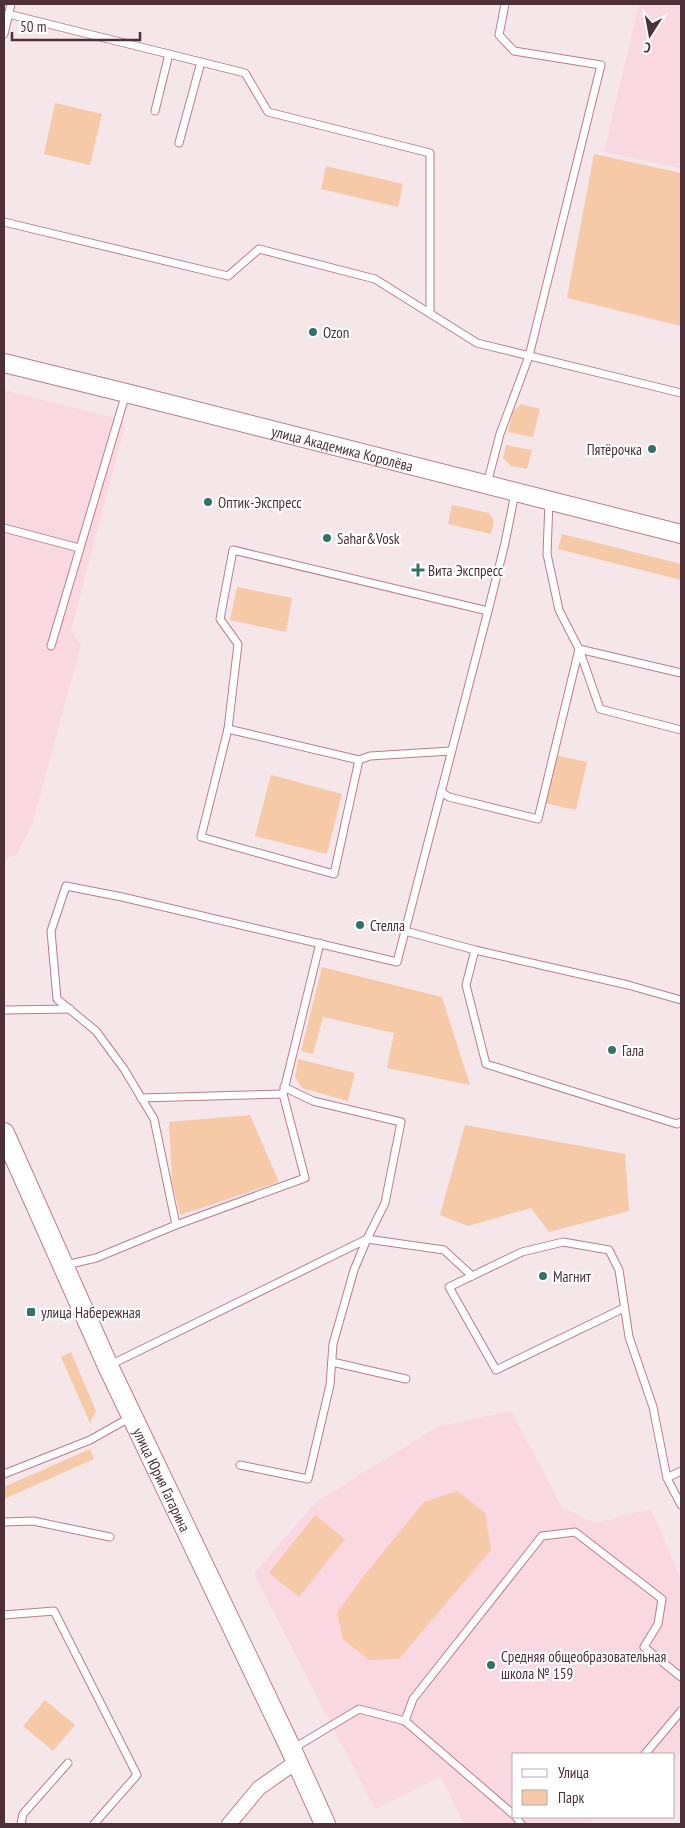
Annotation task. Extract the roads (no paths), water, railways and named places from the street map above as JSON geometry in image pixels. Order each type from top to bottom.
[{"type":"main road","name":"улица Юрия Гагарина","points":[[4,1133],[108,1366],[325,1824]]},
{"type":"street","name":"улица Академика Королёва","points":[[4,363],[681,534]]},
{"type":"street","points":[[229,1824],[259,1788],[294,1756]]},
{"type":"lane","points":[[4,34],[11,4]]},
{"type":"lane","points":[[486,486],[500,434],[528,356],[601,65],[514,51],[499,35],[505,4]]},
{"type":"lane","points":[[8,14],[245,72],[268,112],[430,153],[430,312]]},
{"type":"lane","points":[[155,111],[169,54]]},
{"type":"lane","points":[[179,143],[201,62]]},
{"type":"lane","points":[[4,222],[228,276],[259,250],[375,279],[477,343],[681,393]]},
{"type":"lane","points":[[51,646],[126,393]]},
{"type":"lane","points":[[176,1225],[154,1119],[124,1068],[96,1031],[57,998],[51,931],[66,886],[122,897],[397,962],[506,543],[516,492]]},
{"type":"lane","points":[[550,501],[547,554],[560,610],[579,649],[600,709],[681,730]]},
{"type":"lane","points":[[4,528],[79,548]]},
{"type":"lane","points":[[359,760],[334,874],[201,837],[228,729],[238,644],[220,619],[233,550],[488,611]]},
{"type":"lane","points":[[579,649],[681,673]]},
{"type":"lane","points":[[441,792],[449,797],[538,819],[579,649]]},
{"type":"lane","points":[[228,729],[359,760],[370,756],[451,751]]},
{"type":"lane","points":[[405,930],[475,950],[628,985],[681,1000]]},
{"type":"lane","points":[[64,1266],[96,1258],[176,1225],[305,1178],[284,1091],[320,943]]},
{"type":"lane","points":[[475,950],[466,985],[486,1064],[677,1124],[681,1122]]},
{"type":"lane","points":[[4,1010],[70,1009]]},
{"type":"lane","points":[[141,1098],[284,1091],[313,1101],[401,1122],[385,1203],[354,1270],[333,1344],[330,1385],[308,1479],[240,1465]]},
{"type":"lane","points":[[108,1366],[367,1239],[444,1250],[472,1276]]},
{"type":"lane","points":[[624,1308],[496,1370],[449,1287],[522,1252],[563,1242],[610,1250],[619,1270],[629,1337],[653,1407],[668,1478],[681,1505]]},
{"type":"lane","points":[[332,1362],[406,1379]]},
{"type":"lane","points":[[4,1474],[90,1440],[133,1416]]},
{"type":"lane","points":[[668,1478],[681,1471]]},
{"type":"lane","points":[[4,1522],[33,1521],[110,1537]]},
{"type":"lane","points":[[405,1721],[414,1699],[542,1536],[575,1532],[662,1600],[658,1624],[644,1647],[681,1677]]},
{"type":"lane","points":[[4,1615],[54,1611],[137,1775],[94,1824]]},
{"type":"lane","points":[[294,1756],[359,1709],[405,1721],[512,1811]]},
{"type":"lane","points":[[646,1753],[681,1711]]},
{"type":"lane","points":[[21,1824],[23,1814],[68,1763]]},
{"type":"place","name":"Ozon","points":[[313,332]]},
{"type":"place","name":"Пятёрочка","points":[[652,449]]},
{"type":"place","name":"Оптик-Экспресс","points":[[208,502]]},
{"type":"place","name":"Sahar&Vosk","points":[[327,538]]},
{"type":"place","name":"Вита Экспресс","points":[[418,570]]},
{"type":"place","name":"Стелла","points":[[360,925]]},
{"type":"place","name":"Гала","points":[[612,1050]]},
{"type":"place","name":"Магнит","points":[[543,1276]]},
{"type":"place","name":"улица Набережная","points":[[31,1312]]},
{"type":"place","name":"Средняя общеобразовательная школа № 159","points":[[491,1665]]}]
